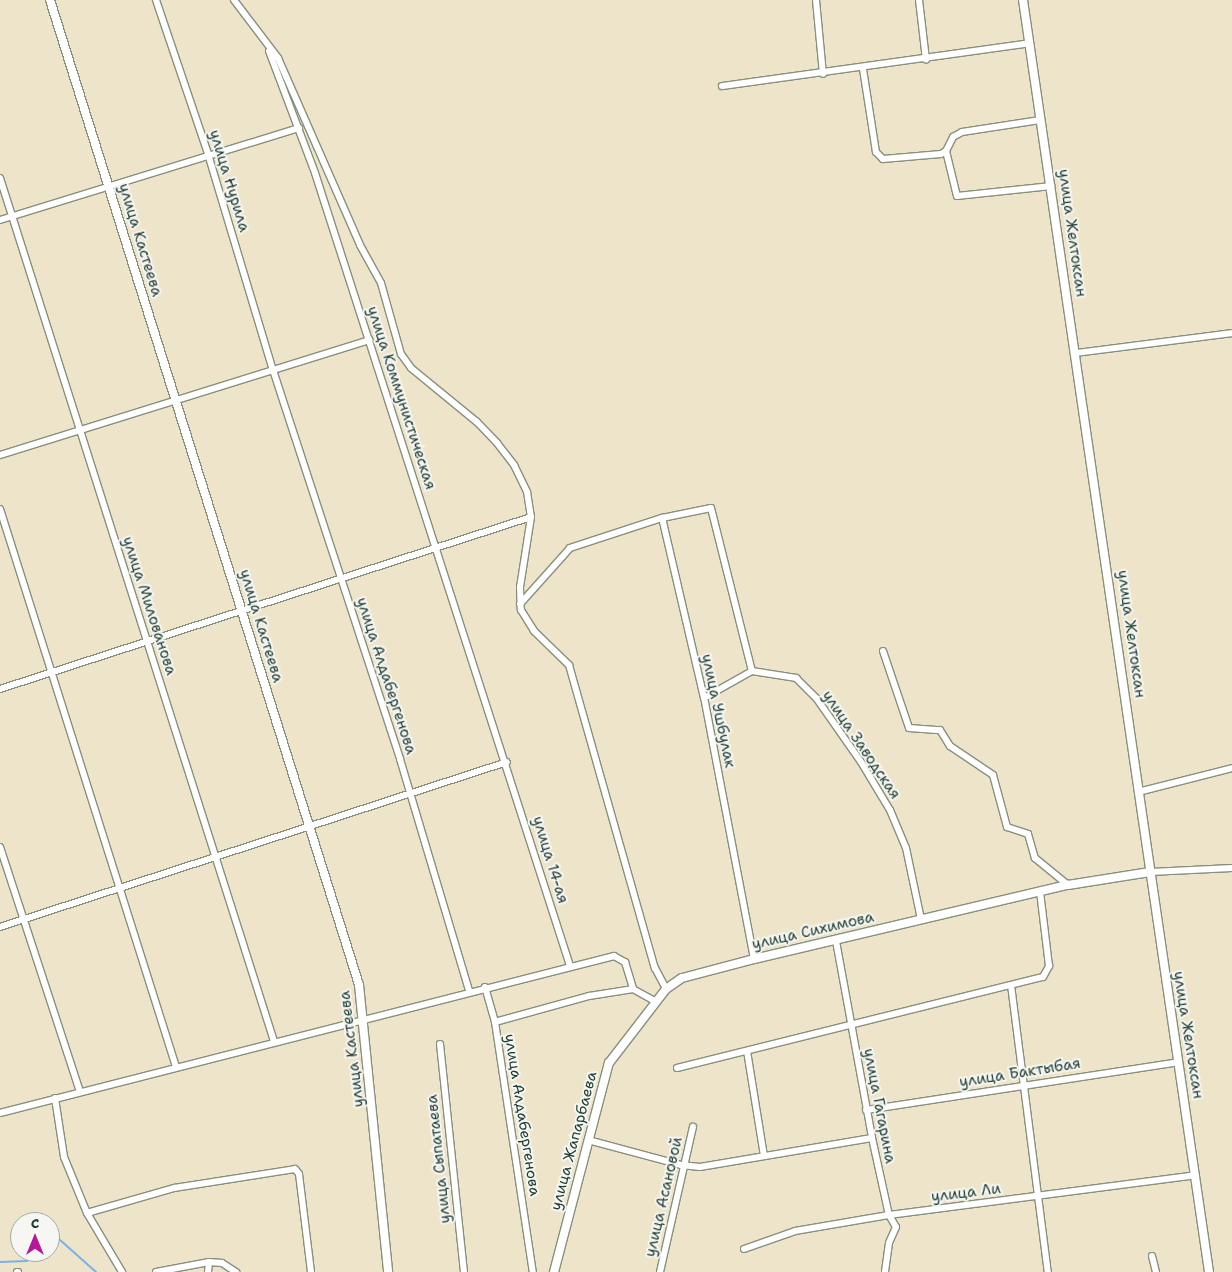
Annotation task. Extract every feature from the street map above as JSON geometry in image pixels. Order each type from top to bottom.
[{"type":"street","name":"улица Кастеева","points":[[50,0],[175,401],[243,610],[359,985],[365,1019],[388,1272]]},
{"type":"street","name":"улица Нурила","points":[[156,0],[208,154],[273,370]]},
{"type":"street","points":[[234,0],[278,58],[360,245],[381,283],[400,354],[411,368],[477,422],[497,443],[514,465],[527,492],[531,517],[520,586],[520,604],[534,631],[569,665],[655,968],[666,989]]},
{"type":"street","points":[[816,0],[823,74]]},
{"type":"street","points":[[919,0],[926,60]]},
{"type":"street","name":"улица Желтоксан","points":[[1023,0],[1209,1272]]},
{"type":"street","name":"улица Коммунистическая","points":[[266,44],[299,128],[507,762]]},
{"type":"street","points":[[722,86],[863,69],[1030,44]]},
{"type":"street","points":[[863,69],[879,156],[883,159],[946,151]]},
{"type":"street","points":[[1040,120],[962,132],[953,137],[946,151],[957,196],[1051,186]]},
{"type":"street","points":[[0,220],[208,154],[299,128]]},
{"type":"street","name":"улица Милованова","points":[[0,178],[274,1041]]},
{"type":"street","points":[[1076,353],[1232,333]]},
{"type":"street","points":[[0,455],[370,340]]},
{"type":"street","name":"улица Алдабергенова","points":[[273,370],[410,793],[469,991]]},
{"type":"street","points":[[520,604],[570,548],[662,518],[711,508],[752,671],[704,698]]},
{"type":"street","points":[[0,509],[176,1067]]},
{"type":"street","points":[[0,689],[531,517]]},
{"type":"street","name":"улица Ушбулак","points":[[662,518],[704,698],[754,959]]},
{"type":"street","points":[[883,651],[909,728],[940,730],[950,746],[993,775],[1007,827],[1028,834],[1035,858],[1068,885]]},
{"type":"street","name":"улица Заводская","points":[[752,671],[796,678],[818,699],[861,762],[890,810],[906,848],[921,920]]},
{"type":"street","points":[[0,927],[507,762]]},
{"type":"street","name":"улица 14-ая","points":[[507,762],[570,966]]},
{"type":"street","points":[[1138,792],[1232,768]]},
{"type":"street","points":[[0,847],[80,1092]]},
{"type":"street","points":[[1150,872],[1232,868]]},
{"type":"street","name":"улица Сихимова","points":[[655,1001],[666,989],[682,978],[754,959],[1068,885],[1150,872]]},
{"type":"street","points":[[677,1068],[851,1027],[1043,977],[1048,973],[1040,892]]},
{"type":"street","name":"улица Гагарина","points":[[836,941],[866,1110],[889,1215],[894,1221],[896,1232],[889,1243],[885,1272]]},
{"type":"street","points":[[0,1113],[469,991],[614,956],[625,962],[632,989]]},
{"type":"street","points":[[1011,985],[1040,1197],[1048,1272]]},
{"type":"street","name":"улица Алдабергенова","points":[[485,987],[495,1022],[533,1272]]},
{"type":"street","points":[[495,1022],[589,996],[632,989],[655,1001]]},
{"type":"street","name":"улица Жапарбаева","points":[[554,1272],[609,1063],[655,1001]]},
{"type":"street","name":"улица Сыпатаева","points":[[440,1044],[464,1272]]},
{"type":"street","points":[[747,1051],[764,1156]]},
{"type":"street","name":"улица Бактыбая","points":[[866,1110],[1025,1084],[1178,1062]]},
{"type":"street","points":[[55,1098],[64,1156],[87,1212],[122,1272]]},
{"type":"street","name":"улица Асановой","points":[[660,1272],[693,1127]]},
{"type":"street","points":[[588,1140],[683,1166],[700,1167],[872,1138]]},
{"type":"street","points":[[87,1212],[184,1187],[289,1168],[298,1174],[311,1272]]},
{"type":"street","name":"улица Ли","points":[[744,1249],[795,1231],[889,1215],[1040,1197],[1195,1175]]},
{"type":"street","points":[[1152,1256],[1156,1272]]},
{"type":"street","points":[[156,1272],[209,1262],[222,1263],[236,1272]]},
{"type":"street","points":[[208,1272],[209,1262]]},
{"type":"waterway","points":[[60,1240],[96,1272]]},
{"type":"waterway","points":[[0,1262],[10,1262]]}]
